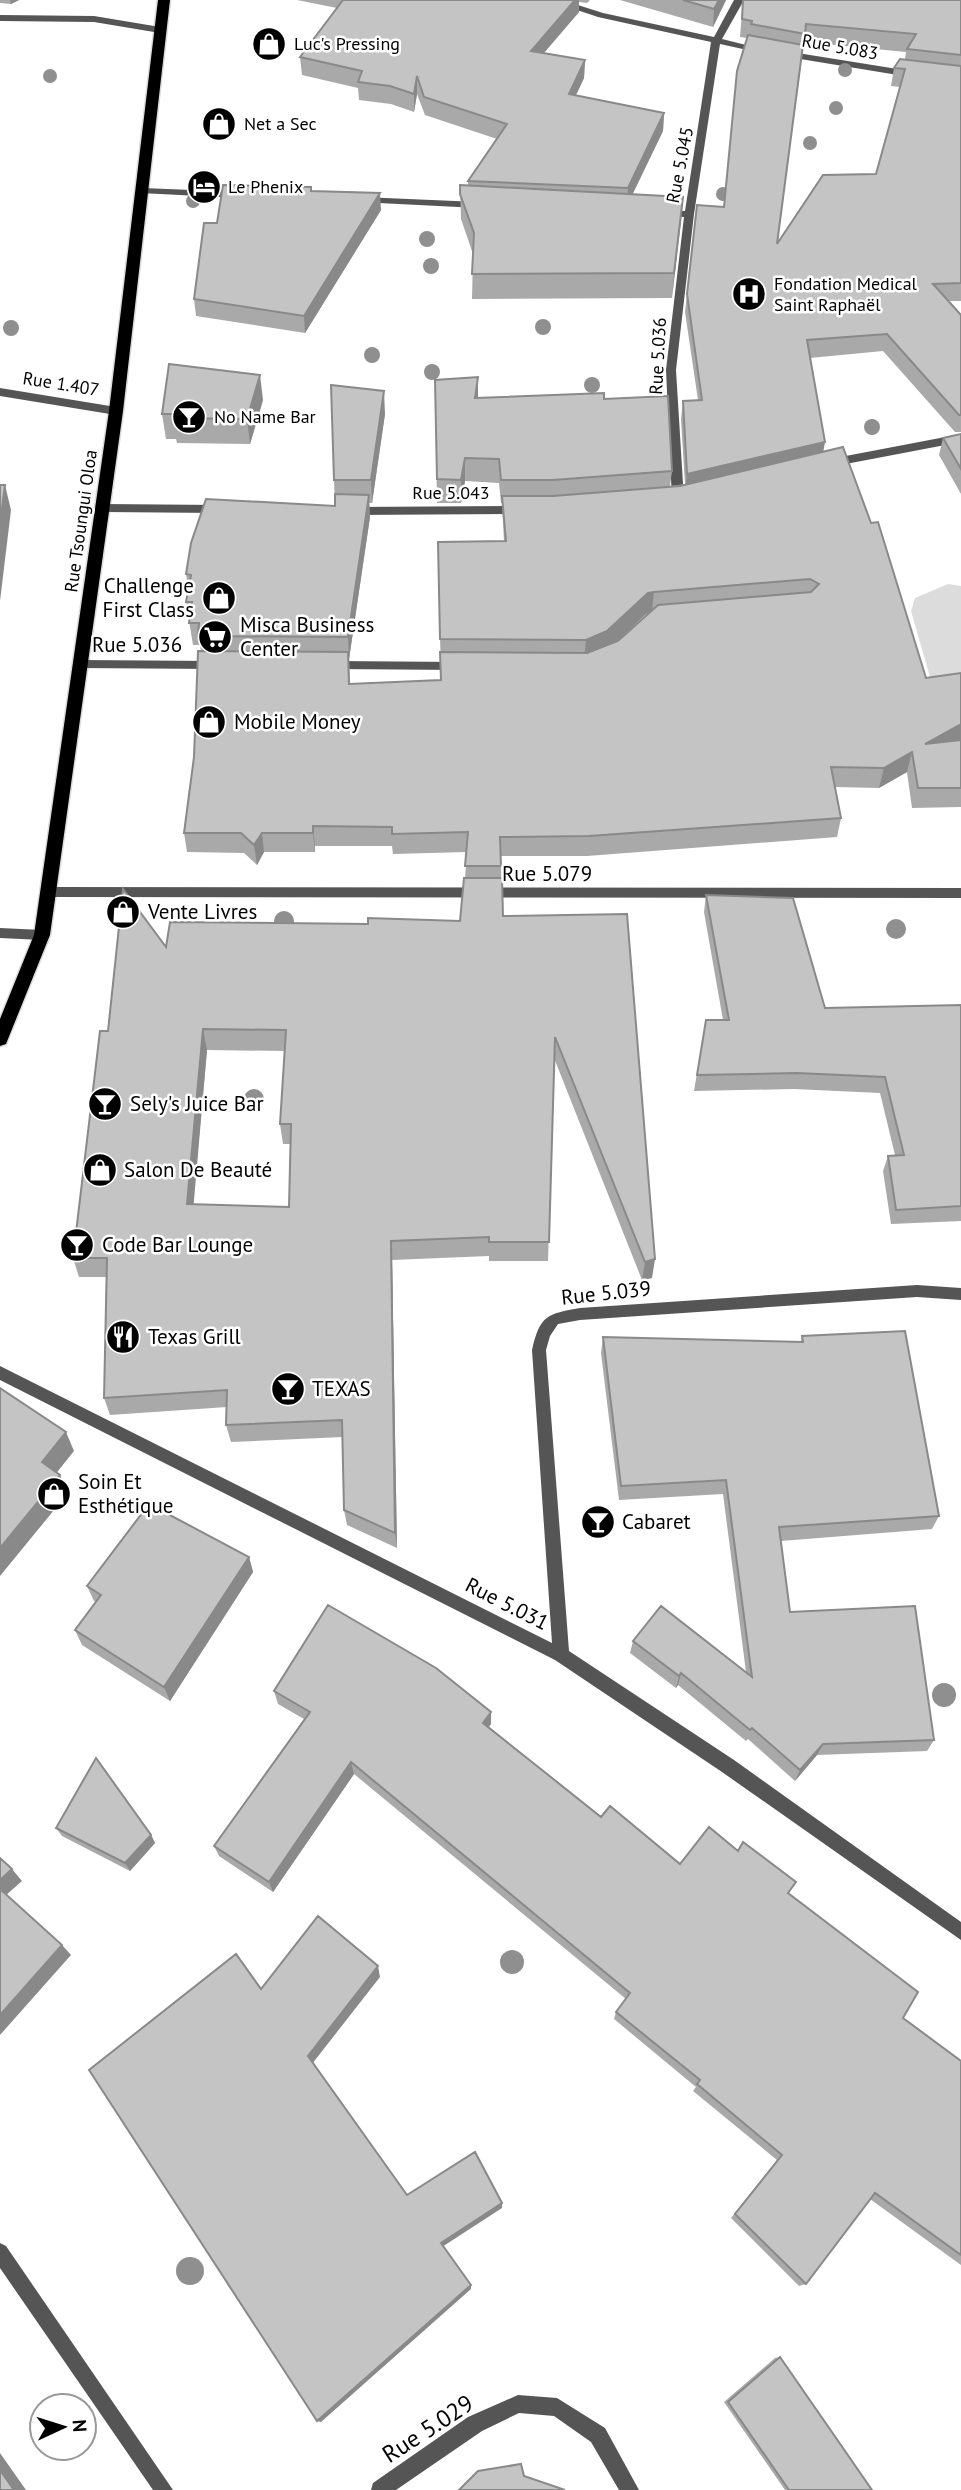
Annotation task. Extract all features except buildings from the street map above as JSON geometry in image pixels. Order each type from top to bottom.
[{"type":"main road","name":"Rue Tsoungui Oloa","points":[[0,1039],[42,935],[116,411],[144,191],[163,0]]},
{"type":"street","name":"Rue 5.083","points":[[552,0],[601,15],[716,42],[922,75]]},
{"type":"street","name":"Rue 5.045","points":[[648,212],[689,214],[716,42],[739,0]]},
{"type":"street","points":[[0,18],[94,19],[160,30]]},
{"type":"street","points":[[144,191],[253,196]]},
{"type":"street","points":[[348,200],[484,205]]},
{"type":"street","name":"Rue 5.036","points":[[678,500],[671,370],[689,214]]},
{"type":"street","name":"Rue 1.407","points":[[0,392],[116,411]]},
{"type":"street","points":[[813,467],[961,438]]},
{"type":"street","points":[[666,501],[691,498]]},
{"type":"street","points":[[102,508],[226,509]]},
{"type":"street","name":"Rue 5.043","points":[[337,510],[539,510]]},
{"type":"street","name":"Rue 5.036","points":[[79,664],[230,665]]},
{"type":"street","points":[[326,665],[477,666]]},
{"type":"street","name":"Rue 5.079","points":[[48,892],[961,893]]},
{"type":"street","points":[[0,933],[42,935]]},
{"type":"street","name":"Rue 5.039","points":[[561,1655],[539,1350],[543,1333],[554,1319],[580,1314],[917,1291],[961,1294]]},
{"type":"street","name":"Rue 5.031","points":[[0,1373],[561,1655],[728,1766],[961,1932]]},
{"type":"street","points":[[0,2252],[164,2490]]},
{"type":"street","name":"Rue 5.029","points":[[380,2490],[475,2424],[517,2404],[557,2407],[598,2435],[629,2490]]},
{"type":"shaded area","points":[[948,584],[961,586],[961,692],[934,691],[911,611],[915,598]]},
{"type":"place","name":"Luc's Pressing","points":[[269,44]]},
{"type":"place","name":"Net a Sec","points":[[219,124]]},
{"type":"place","name":"Le Phenix","points":[[204,187]]},
{"type":"place","name":"Fondation Medical Saint Raphaël","points":[[749,294]]},
{"type":"place","name":"No Name Bar","points":[[189,417]]},
{"type":"place","name":"Challenge First Class","points":[[219,598]]},
{"type":"place","name":"Misca Business Center","points":[[215,637]]},
{"type":"place","name":"Mobile Money","points":[[209,722]]},
{"type":"place","name":"Vente Livres","points":[[123,912]]},
{"type":"place","name":"Sely's Juice Bar","points":[[105,1104]]},
{"type":"place","name":"Salon De Beauté","points":[[100,1170]]},
{"type":"place","name":"Code Bar Lounge","points":[[77,1245]]},
{"type":"place","name":"Texas Grill","points":[[123,1337]]},
{"type":"place","name":"TEXAS","points":[[288,1389]]},
{"type":"place","name":"Soin Et Esthétique","points":[[54,1494]]},
{"type":"place","name":"Cabaret","points":[[598,1522]]}]
